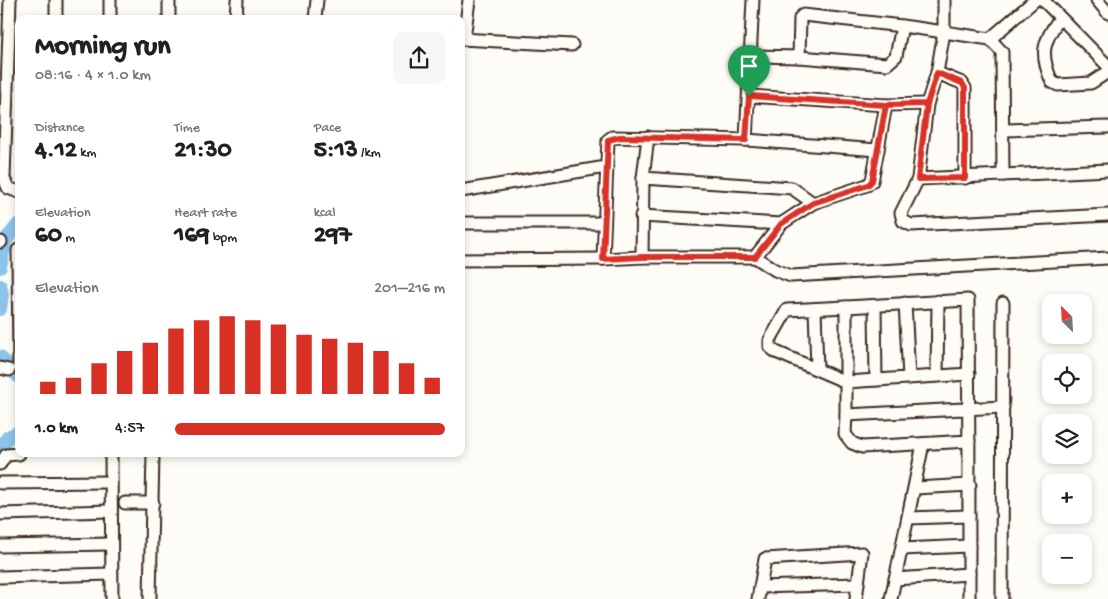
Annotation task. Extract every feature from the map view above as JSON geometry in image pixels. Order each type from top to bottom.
[{"type":"street","points":[[10,0],[4,178],[13,190]]},
{"type":"street","points":[[56,0],[56,15]]},
{"type":"street","points":[[110,0],[110,15]]},
{"type":"street","points":[[169,0],[169,15]]},
{"type":"street","points":[[236,15],[237,0]]},
{"type":"street","points":[[315,15],[317,0]]},
{"type":"street","points":[[465,26],[469,0]]},
{"type":"street","points":[[746,140],[752,0]]},
{"type":"street","points":[[944,0],[944,32],[937,73],[927,104],[918,179],[901,213],[903,221],[911,226],[1108,215]]},
{"type":"street","points":[[990,39],[1035,0]]},
{"type":"street","points":[[1043,0],[1108,66]]},
{"type":"street","points":[[1097,0],[1108,13]]},
{"type":"street","points":[[799,57],[800,18],[803,15],[902,26],[990,39],[1002,52],[1003,176]]},
{"type":"street","points":[[1060,18],[1047,38],[1043,55],[1052,82],[1058,85],[1091,83],[1108,72]]},
{"type":"street","points":[[750,56],[799,57],[887,64],[896,56],[902,26]]},
{"type":"street","points":[[465,39],[572,45]]},
{"type":"street","points":[[937,73],[962,83],[965,88],[965,178]]},
{"type":"street","points":[[749,96],[886,105],[927,104]]},
{"type":"street","points":[[755,257],[781,224],[813,203],[868,185],[874,174],[886,105]]},
{"type":"street","points":[[1003,130],[1108,128]]},
{"type":"street","points":[[603,259],[608,140],[620,137],[648,137],[746,140],[878,150]]},
{"type":"street","points":[[642,257],[641,216],[648,137]]},
{"type":"street","points":[[465,190],[606,167]]},
{"type":"street","points":[[918,179],[1108,170]]},
{"type":"street","points":[[643,178],[792,188],[813,203]]},
{"type":"street","points":[[641,216],[781,224]]},
{"type":"street","points":[[465,223],[604,222]]},
{"type":"street","points":[[10,245],[15,268]]},
{"type":"street","points":[[465,260],[755,257],[775,270],[791,276],[1108,258]]},
{"type":"street","points":[[969,374],[846,382],[770,347],[770,340],[787,310],[968,300],[970,409],[969,599]]},
{"type":"street","points":[[937,376],[938,301]]},
{"type":"street","points":[[905,303],[909,378]]},
{"type":"street","points":[[1002,599],[1003,303]]},
{"type":"street","points":[[875,306],[876,380]]},
{"type":"street","points":[[846,307],[845,434],[852,443],[862,447],[969,441]]},
{"type":"street","points":[[815,309],[817,369]]},
{"type":"street","points":[[6,370],[15,348]]},
{"type":"street","points":[[846,414],[1003,407]]},
{"type":"street","points":[[891,599],[923,444]]},
{"type":"street","points":[[0,464],[6,455],[15,454]]},
{"type":"street","points":[[110,457],[112,599]]},
{"type":"street","points":[[150,599],[153,457]]},
{"type":"street","points":[[0,483],[110,482]]},
{"type":"street","points":[[915,488],[970,485]]},
{"type":"street","points":[[126,503],[153,503]]},
{"type":"street","points":[[0,514],[111,512]]},
{"type":"street","points":[[908,518],[969,516]]},
{"type":"street","points":[[0,546],[111,544]]},
{"type":"street","points":[[902,549],[969,546]]},
{"type":"street","points":[[758,599],[764,559],[862,553],[856,599]]},
{"type":"street","points":[[0,577],[111,574]]},
{"type":"street","points":[[895,579],[969,574]]},
{"type":"street","points":[[760,587],[857,584]]},
{"type":"waterway","points":[[0,267],[5,241],[15,229]]},
{"type":"waterway","points":[[0,286],[2,294],[0,309]]},
{"type":"waterway","points":[[0,357],[15,373]]},
{"type":"waterway","points":[[0,449],[8,437],[15,434]]},
{"type":"route","points":[[749,96],[746,140],[620,137],[612,137],[608,140],[603,259],[755,257],[781,224],[813,203],[868,185],[872,181],[886,105],[927,104],[918,179],[965,178],[965,88],[962,83],[937,73],[927,104],[886,105],[749,96]]}]
